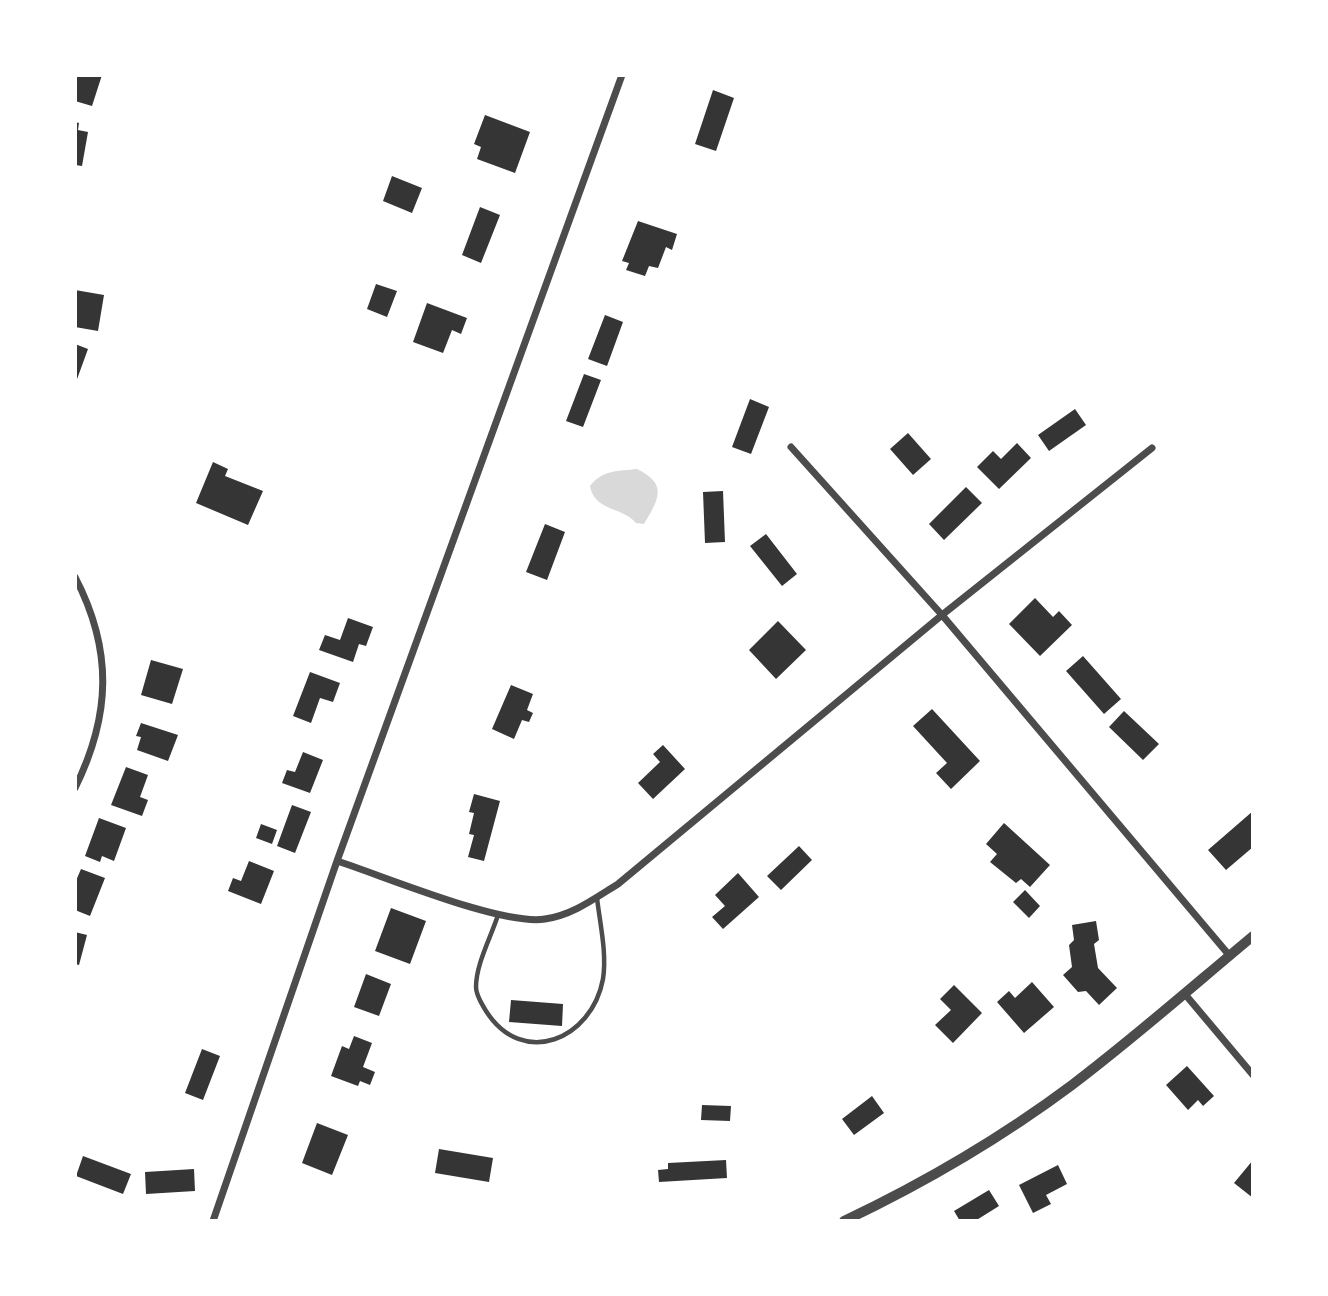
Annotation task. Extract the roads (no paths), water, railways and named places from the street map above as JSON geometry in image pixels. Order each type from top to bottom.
[{"type":"street","points":[[213,1221],[337,861],[622,75]]},
{"type":"street","points":[[790,447],[942,615],[1229,956]]},
{"type":"street","points":[[337,861],[499,914],[544,919],[573,912],[629,876],[942,615],[1152,448]]},
{"type":"street","points":[[75,577],[94,619],[101,655],[104,696],[99,731],[75,788]]},
{"type":"street","points":[[844,1221],[886,1201],[1013,1126],[1072,1084],[1253,936]]},
{"type":"street","points":[[1184,993],[1253,1074]]},
{"type":"lane","points":[[499,914],[477,978],[478,997],[495,1024],[510,1034],[540,1042],[557,1040],[573,1031],[586,1018],[600,988],[603,944],[597,897]]}]
